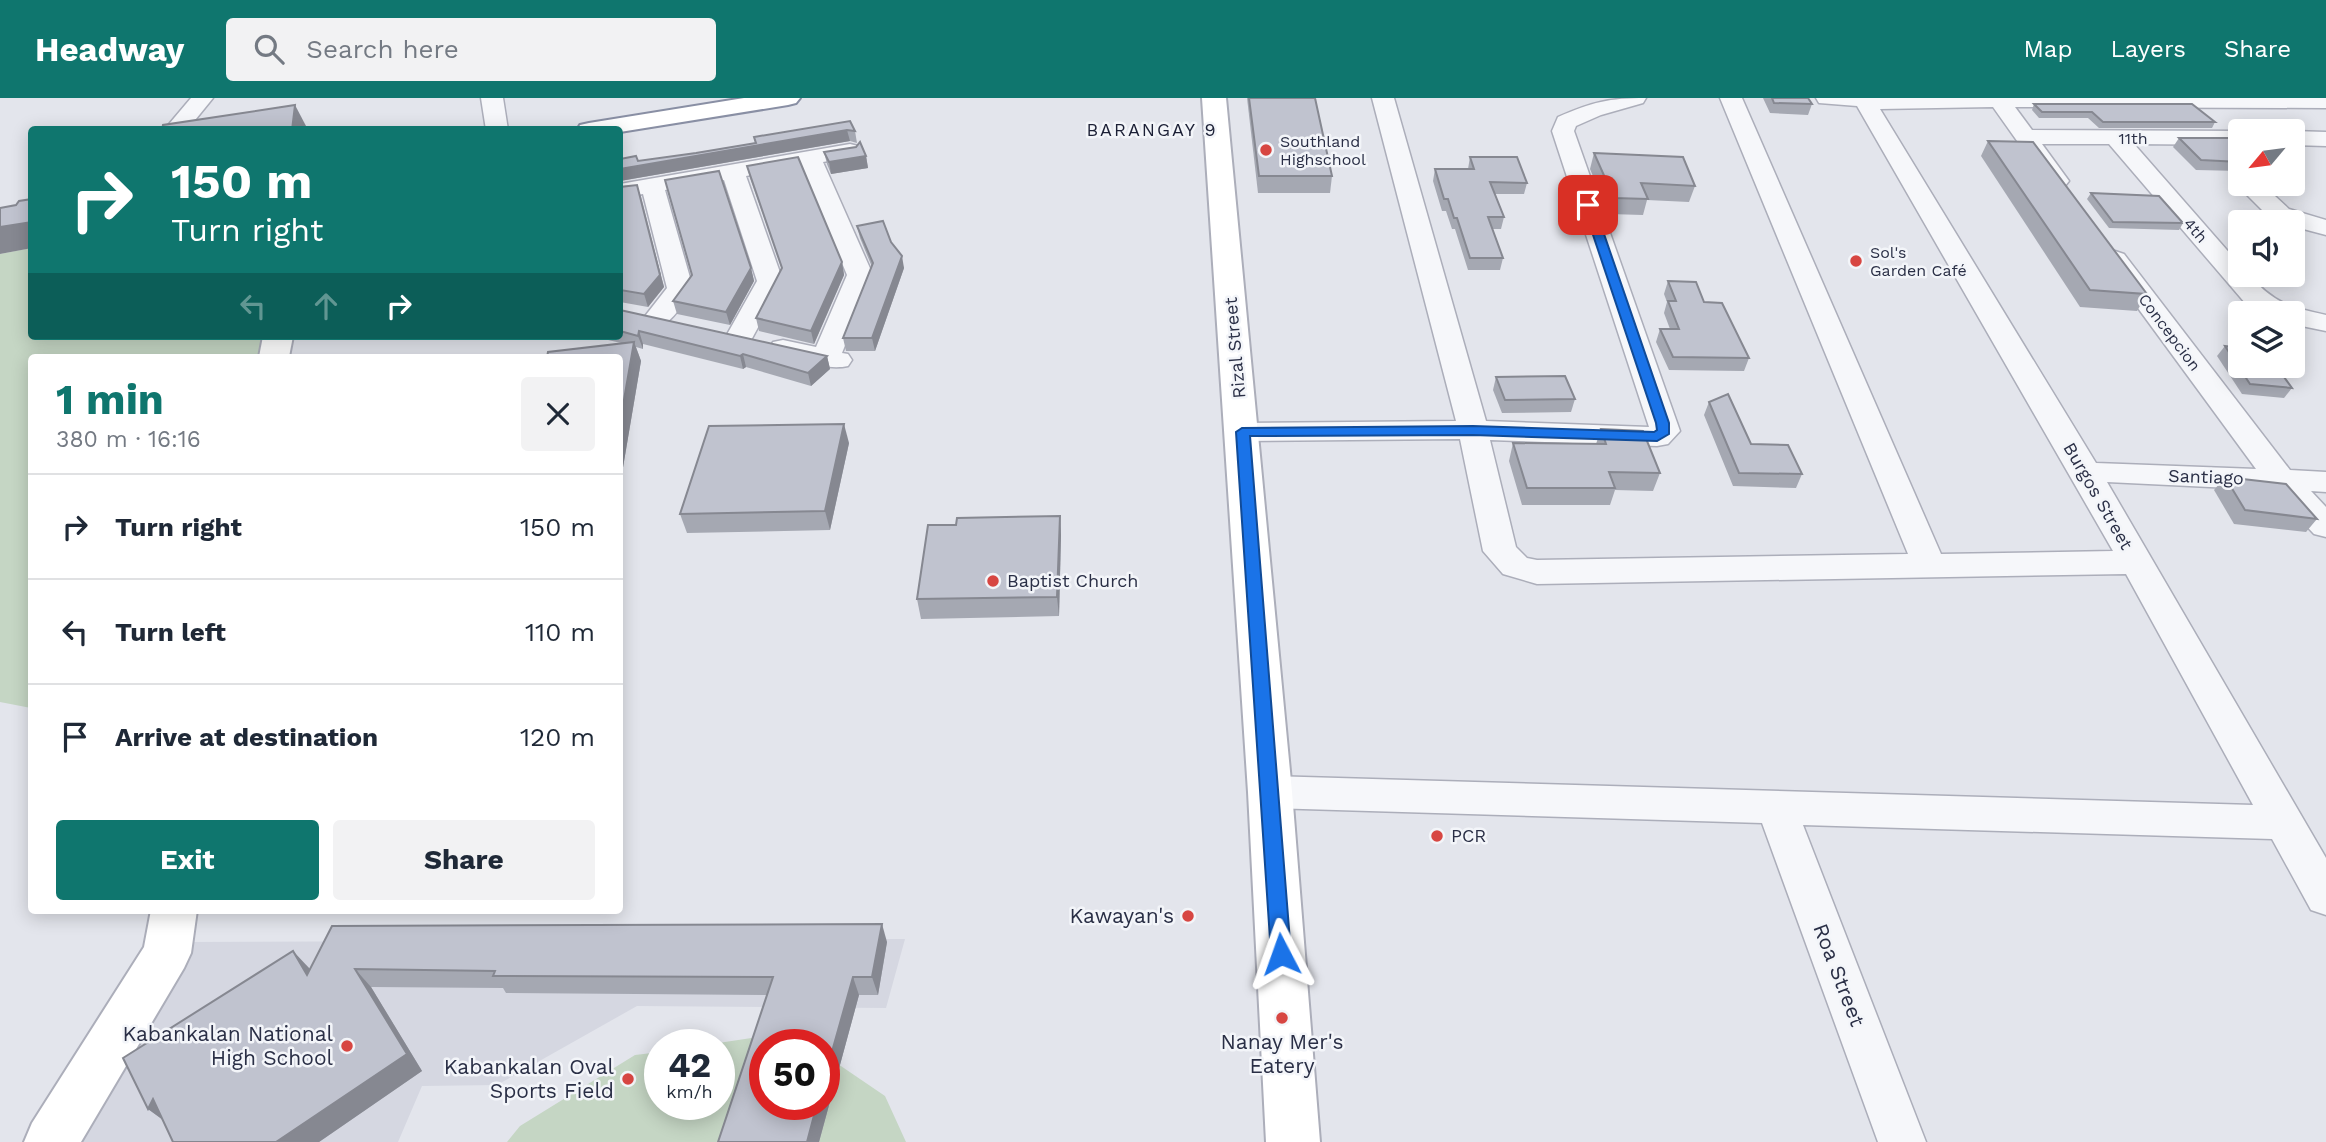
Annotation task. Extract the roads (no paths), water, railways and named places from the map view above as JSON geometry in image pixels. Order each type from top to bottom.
[{"type":"main road","points":[[614,126],[788,98]]},
{"type":"main road","name":"Rizal Street","points":[[1214,98],[1270,792],[1293,1142]]},
{"type":"main road","points":[[51,1142],[167,953],[173,914]]},
{"type":"street","points":[[178,126],[202,98]]},
{"type":"street","points":[[492,98],[496,126]]},
{"type":"street","points":[[1383,98],[1473,430],[1500,551],[1515,566],[1537,572],[2135,562]]},
{"type":"street","points":[[1242,432],[1473,430],[1657,437],[1665,431],[1563,131],[1566,122],[1592,110],[1635,98]]},
{"type":"street","points":[[1731,98],[1929,564]]},
{"type":"street","points":[[1827,98],[2326,102]]},
{"type":"street","points":[[1999,99],[2074,205]]},
{"type":"street","name":"Burgos Street","points":[[1865,100],[2087,475],[2326,897]]},
{"type":"street","name":"11th","points":[[2026,137],[2228,138]]},
{"type":"street","name":"4th","points":[[2116,138],[2258,301]]},
{"type":"street","points":[[2204,138],[2228,162]]},
{"type":"street","points":[[2305,138],[2326,139]]},
{"type":"street","points":[[623,190],[850,152]]},
{"type":"street","points":[[733,172],[770,281],[727,336],[832,359],[860,275],[810,158]]},
{"type":"street","points":[[652,185],[680,288],[656,320]]},
{"type":"street","points":[[2261,196],[2280,214],[2326,228]]},
{"type":"street","name":"Concepcion","points":[[2099,238],[2281,480],[2326,526]]},
{"type":"street","points":[[2305,319],[2326,323]]},
{"type":"street","name":"Santiago","points":[[2087,475],[2103,472],[2326,482]]},
{"type":"street","points":[[1270,792],[2282,823]]},
{"type":"street","name":"Roa Street","points":[[1776,807],[1902,1142]]},
{"type":"place","name":"Southland Highschool","points":[[1266,150]]},
{"type":"place","name":"Sol's Garden Café","points":[[1856,261]]},
{"type":"place","name":"Baptist Church","points":[[993,581]]},
{"type":"place","name":"PCR","points":[[1437,836]]},
{"type":"place","name":"Kawayan's","points":[[1188,916]]},
{"type":"place","name":"Nanay Mer's Eatery","points":[[1282,1018]]},
{"type":"place","name":"Kabankalan National High School","points":[[347,1046]]},
{"type":"place","name":"Kabankalan Oval Sports Field","points":[[628,1079]]},
{"type":"district","name":"BARANGAY 9","points":[[1152,130]]}]
